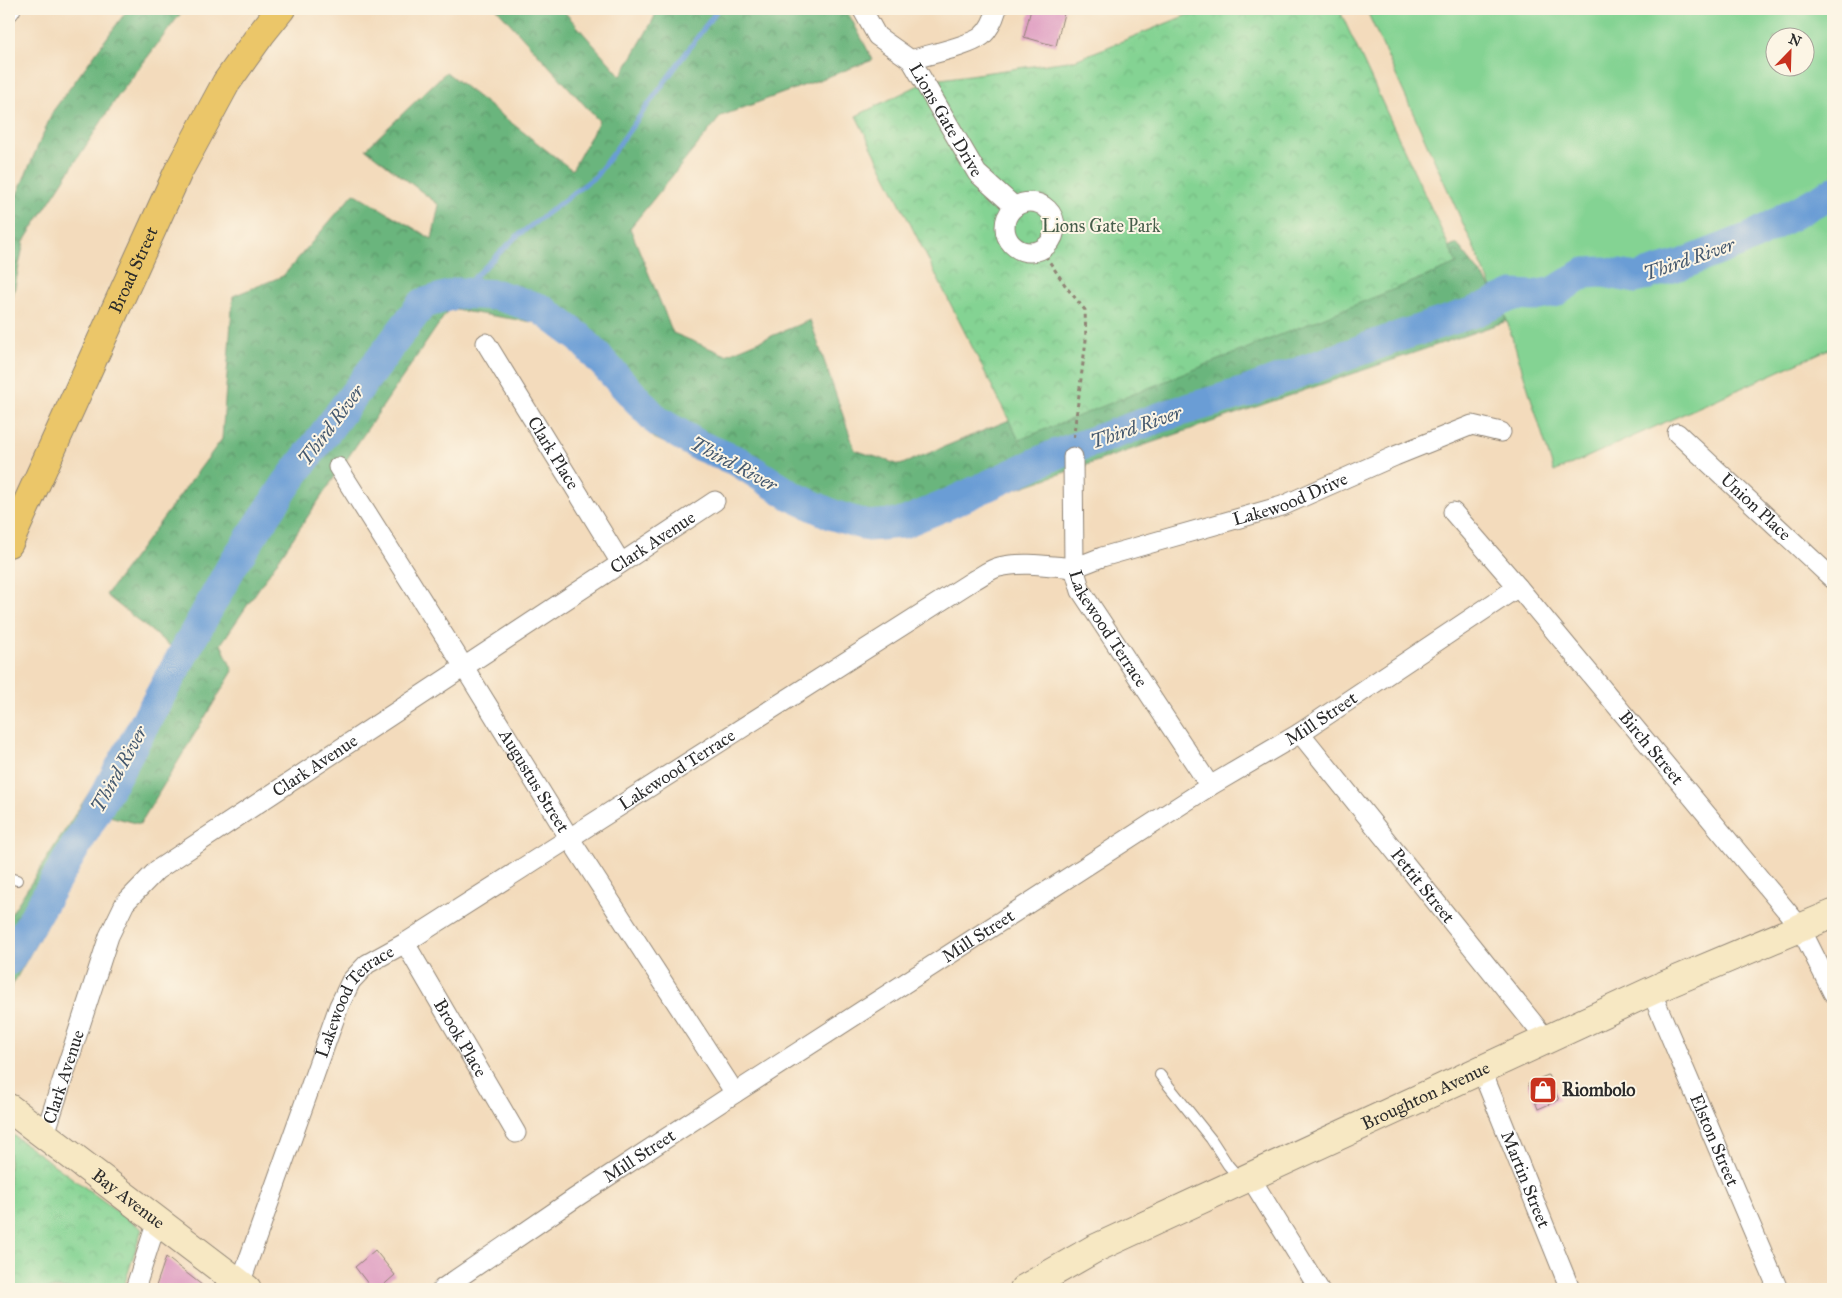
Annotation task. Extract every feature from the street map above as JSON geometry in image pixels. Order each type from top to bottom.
[{"type":"main road","name":"Broad Street","points":[[9,543],[178,172],[226,83],[281,9]]},
{"type":"street","name":"Lions Gate Drive","points":[[862,9],[877,36],[911,60],[977,172],[1015,207]]},
{"type":"street","points":[[911,60],[966,44],[981,36],[990,27],[997,9]]},
{"type":"street","points":[[1030,202],[1038,203],[1046,207],[1051,214],[1055,230],[1053,237],[1041,249],[1025,252],[1011,244],[1005,229],[1006,221],[1015,207],[1030,202]]},
{"type":"street","name":"Clark Place","points":[[486,344],[621,564]]},
{"type":"street","name":"Lakewood Drive","points":[[1074,568],[1102,557],[1282,506],[1395,456],[1472,425],[1501,432]]},
{"type":"street","name":"Union Place","points":[[1678,433],[1833,579]]},
{"type":"street","points":[[1073,448],[1074,568]]},
{"type":"street","name":"Augustus Street","points":[[338,467],[570,839],[735,1093]]},
{"type":"street","name":"Clark Avenue","points":[[45,1134],[109,936],[125,903],[157,870],[716,501]]},
{"type":"street","name":"Birch Street","points":[[1453,512],[1518,587],[1800,928],[1833,993]]},
{"type":"street","name":"Lakewood Terrace","points":[[241,1288],[339,1006],[351,981],[367,964],[405,944],[958,590],[997,567],[1025,564],[1074,568],[1081,591],[1210,786]]},
{"type":"street","name":"Mill Street","points":[[442,1289],[575,1198],[735,1093],[1210,786],[1300,732],[1518,587]]},
{"type":"street","name":"Pettit Street","points":[[1300,732],[1546,1039]]},
{"type":"street","name":"Broughton Avenue","points":[[1024,1289],[1094,1249],[1481,1069],[1651,991],[1833,914]]},
{"type":"street","name":"Brook Place","points":[[405,944],[516,1133]]},
{"type":"street","name":"Elston Street","points":[[1651,991],[1778,1289]]},
{"type":"street","name":"Martin Street","points":[[1481,1069],[1570,1289]]},
{"type":"street","name":"Bay Avenue","points":[[9,1108],[45,1134],[241,1288]]},
{"type":"street","points":[[1246,1179],[1319,1289]]},
{"type":"street","points":[[135,1289],[157,1222]]},
{"type":"lane","points":[[1160,1075],[1211,1139],[1228,1165],[1246,1179]]},
{"type":"path","points":[[1041,249],[1067,288],[1085,310],[1086,340],[1073,448]]},
{"type":"green space","points":[[128,9],[184,9],[118,96],[24,241],[13,296],[9,306],[9,213],[53,111]]},
{"type":"green space","points":[[497,9],[562,9],[621,76],[658,9],[846,9],[873,60],[721,116],[630,228],[673,333],[726,355],[810,320],[855,450],[900,465],[1092,386],[1457,244],[1495,292],[1507,321],[870,539],[654,438],[551,325],[449,309],[221,644],[233,671],[140,824],[109,816],[9,991],[9,917],[179,653],[106,595],[222,439],[233,296],[283,276],[354,193],[432,239],[439,205],[366,149],[446,72],[572,170],[599,121]]},
{"type":"green space","name":"Lions Gate Park","points":[[1202,9],[1339,9],[1457,264],[1019,440],[856,116],[927,81],[1075,60]]},
{"type":"green space","points":[[1366,9],[1833,9],[1833,347],[1554,472],[1507,321]]},
{"type":"green space","points":[[9,1132],[142,1229],[123,1289],[9,1289]]},
{"type":"building","points":[[1031,9],[1065,9],[1056,46],[1024,37]]},
{"type":"building","points":[[1548,1075],[1559,1100],[1538,1109],[1528,1083]]},
{"type":"building","points":[[375,1250],[395,1275],[379,1289],[372,1289],[355,1267]]},
{"type":"building","points":[[166,1257],[207,1289],[155,1289]]},
{"type":"waterway","points":[[458,293],[516,237],[596,176],[718,9]]},
{"type":"waterway","name":"Third River","points":[[9,960],[91,820],[233,564],[288,482],[422,304],[458,293],[497,295],[541,309],[580,338],[657,421],[698,445],[739,462],[792,496],[833,515],[868,526],[903,523],[1054,455],[1167,415],[1245,392],[1400,336],[1474,312],[1513,295],[1534,296],[1554,292],[1585,273],[1603,272],[1636,278],[1683,264],[1752,237],[1833,192]]},
{"type":"place","name":"Riombolo","points":[[1543,1090]]}]
